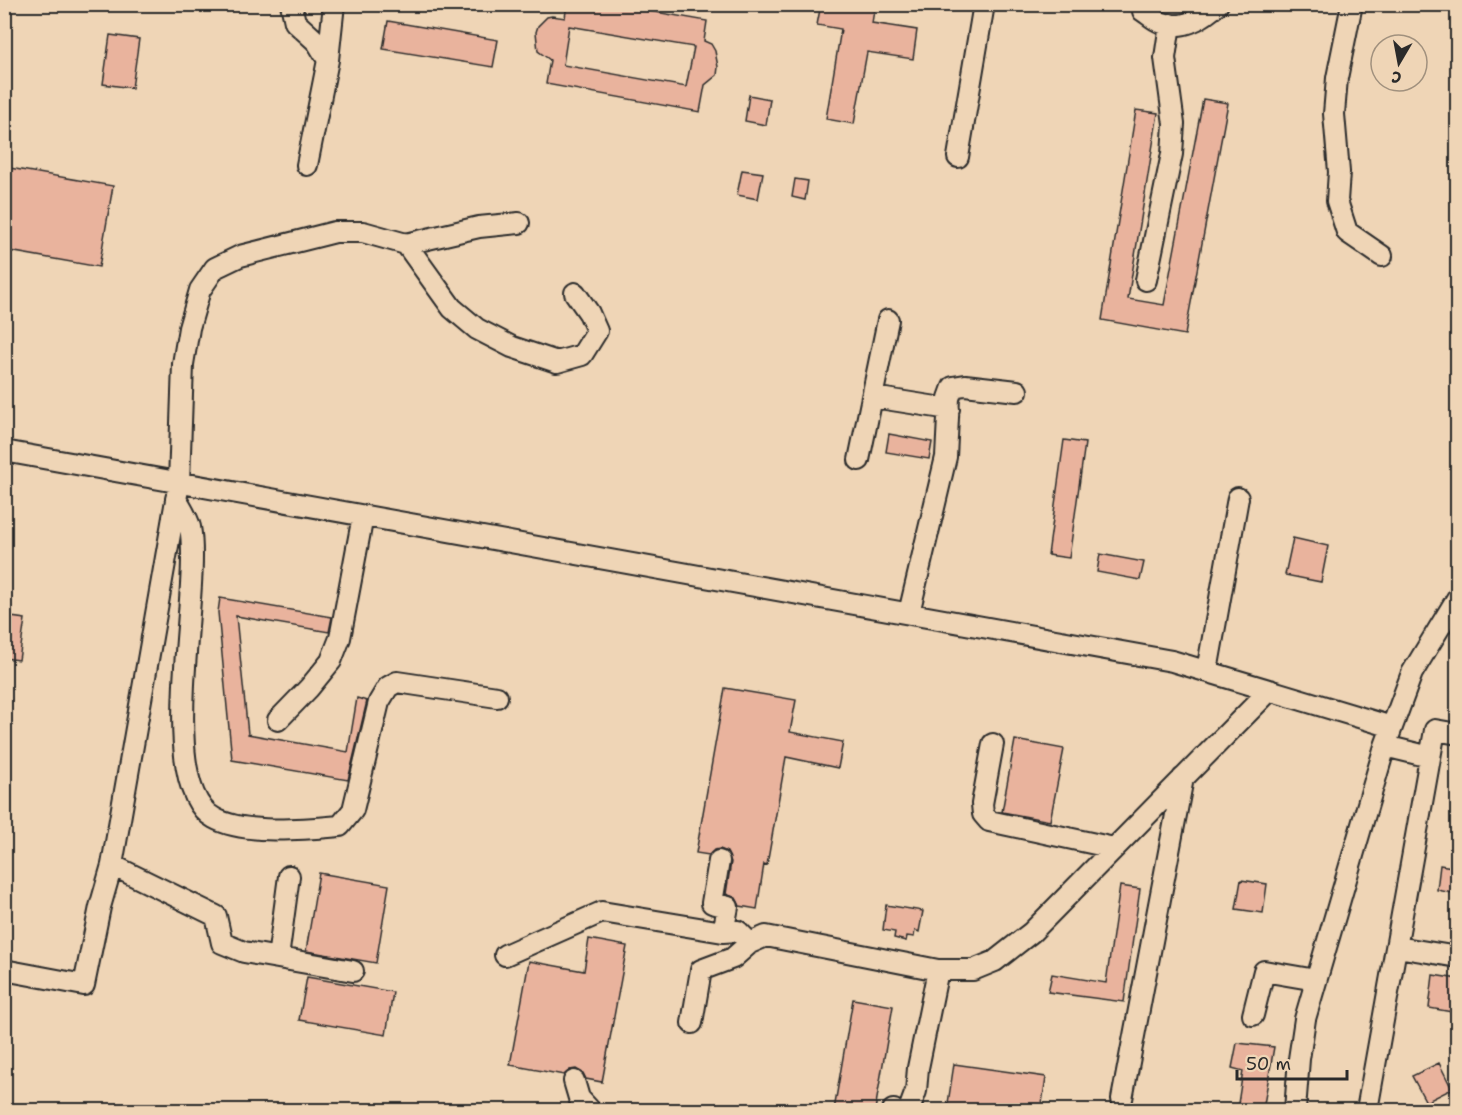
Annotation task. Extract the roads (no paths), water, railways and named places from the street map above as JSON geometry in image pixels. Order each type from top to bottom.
[{"type":"street","points":[[291,4],[295,22],[317,42],[328,60]]},
{"type":"street","points":[[307,165],[328,60],[334,4]]},
{"type":"street","points":[[958,157],[984,4]]},
{"type":"street","points":[[1142,4],[1143,11],[1160,22],[1182,26],[1205,16],[1218,4]]},
{"type":"street","points":[[1352,4],[1338,78],[1334,114],[1339,172],[1337,201],[1347,232],[1382,256]]},
{"type":"street","points":[[1146,280],[1172,154],[1174,124],[1165,58],[1170,24]]},
{"type":"street","points":[[4,970],[84,985],[100,907],[112,865],[178,491],[183,364],[189,328],[200,290],[215,268],[240,256],[335,232],[363,232],[406,244],[479,227],[519,223]]},
{"type":"street","points":[[406,244],[452,308],[477,329],[512,347],[557,362],[582,355],[597,331],[589,313],[575,293]]},
{"type":"street","points":[[859,460],[888,320]]},
{"type":"street","points":[[909,614],[946,457],[949,398],[953,387],[965,385],[1017,391]]},
{"type":"street","points":[[873,397],[949,409]]},
{"type":"street","points":[[4,452],[178,491],[363,516],[1172,660],[1392,727]]},
{"type":"street","points":[[178,491],[190,525],[194,561],[182,723],[185,765],[192,791],[201,807],[213,817],[228,824],[250,828],[314,829],[340,826],[353,810],[379,702],[388,687],[397,682],[497,696]]},
{"type":"street","points":[[1207,671],[1238,498]]},
{"type":"street","points":[[278,720],[331,661],[340,638],[363,516]]},
{"type":"street","points":[[1295,1110],[1305,1019],[1385,746],[1412,673],[1458,597]]},
{"type":"street","points":[[692,1023],[701,970],[733,958],[750,943],[766,936],[938,970],[973,970],[995,961],[1032,932],[1270,690]]},
{"type":"street","points":[[1367,1110],[1435,730],[1458,734]]},
{"type":"street","points":[[993,744],[982,804],[983,814],[989,822],[1114,848]]},
{"type":"street","points":[[1385,746],[1430,757]]},
{"type":"street","points":[[1122,1099],[1183,778]]},
{"type":"street","points":[[719,861],[712,903],[728,907],[723,932]]},
{"type":"street","points":[[112,865],[216,916],[222,944],[244,952],[353,971]]},
{"type":"street","points":[[278,958],[290,876]]},
{"type":"street","points":[[505,955],[602,912],[723,932],[738,932],[750,943]]},
{"type":"street","points":[[1396,946],[1458,957]]},
{"type":"street","points":[[909,1110],[916,1091],[918,1068],[938,970]]},
{"type":"street","points":[[1253,1015],[1264,971],[1316,980]]},
{"type":"street","points":[[574,1081],[579,1098],[590,1110]]}]
